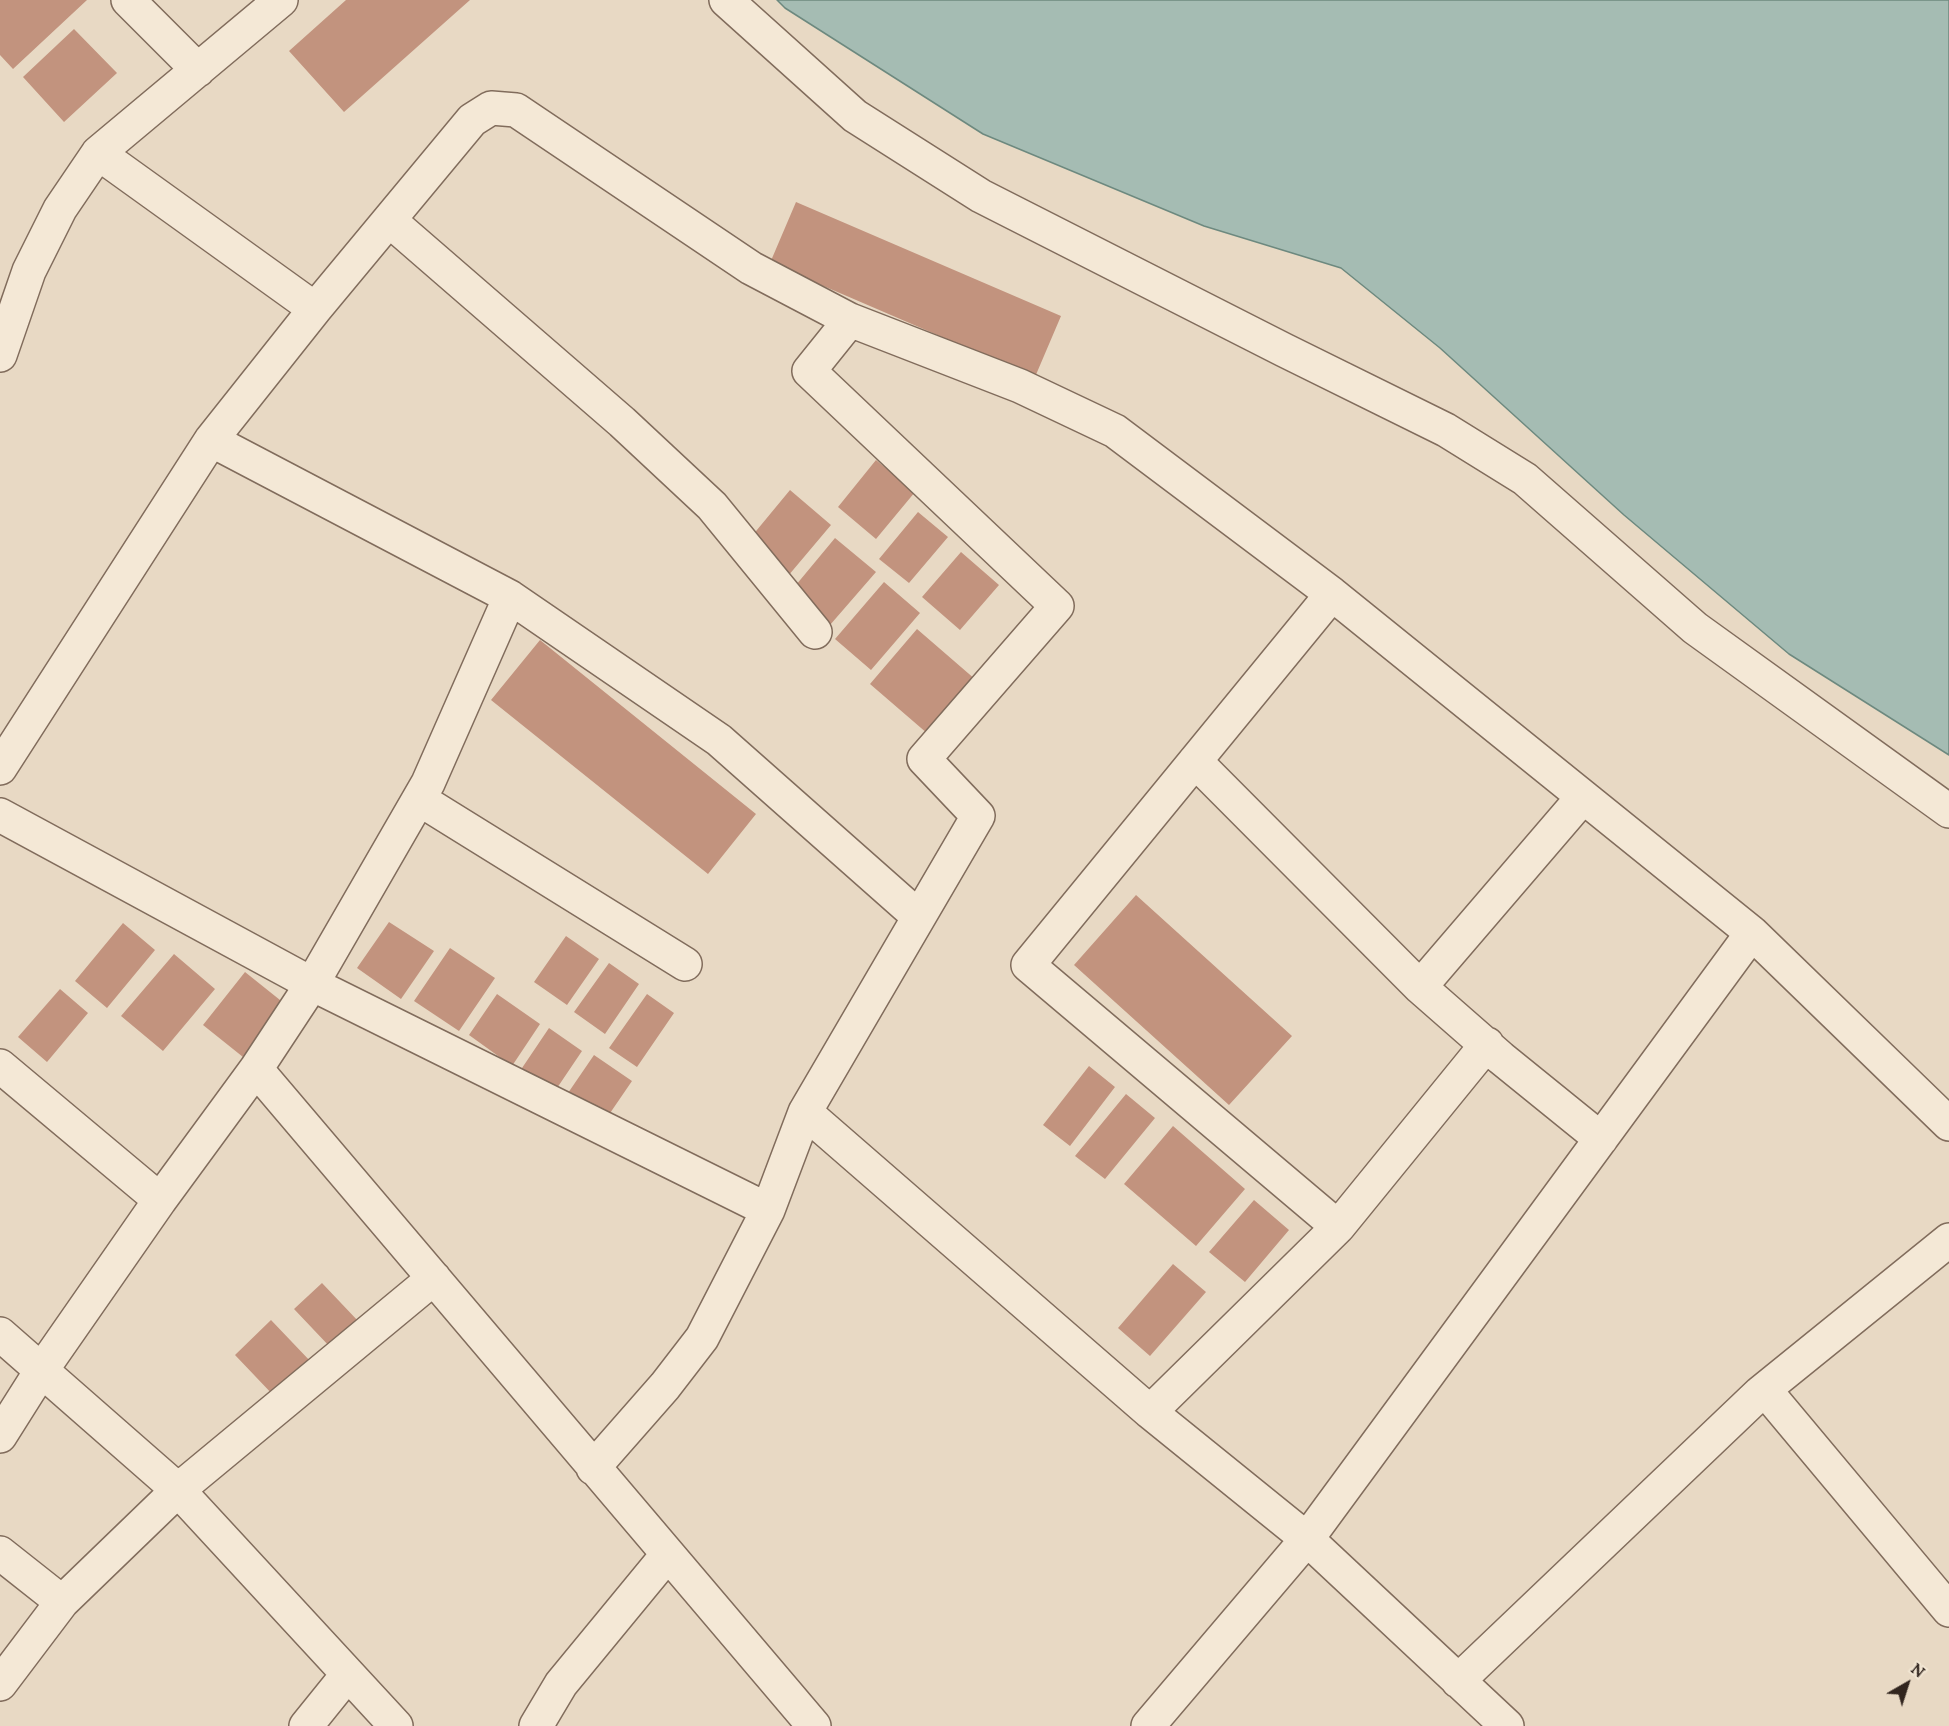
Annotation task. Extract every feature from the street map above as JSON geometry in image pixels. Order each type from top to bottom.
[{"type":"street","points":[[128,0],[198,69]]},
{"type":"street","points":[[0,355],[29,271],[60,210],[98,153],[281,0]]},
{"type":"street","points":[[726,0],[855,116],[981,196],[1446,430],[1525,479],[1695,628],[1949,811]]},
{"type":"street","points":[[0,768],[211,440],[315,309],[472,120],[491,108],[516,110],[751,268],[850,320],[1020,386],[1115,431],[1332,594],[1752,933],[1949,1124]]},
{"type":"street","points":[[98,153],[315,309]]},
{"type":"street","points":[[389,220],[622,422],[712,506],[815,632]]},
{"type":"street","points":[[593,1468],[665,1386],[702,1338],[768,1210],[805,1112],[978,816],[924,759],[1057,606],[809,371],[850,320]]},
{"type":"street","points":[[211,440],[510,597],[719,740],[919,917]]},
{"type":"street","points":[[1332,594],[1028,965],[1338,1227]]},
{"type":"street","points":[[0,1436],[41,1371],[160,1200],[256,1069],[312,984],[428,783],[510,597]]},
{"type":"street","points":[[1195,761],[1420,987],[1501,1058],[1601,1139]]},
{"type":"street","points":[[1420,987],[1583,797]]},
{"type":"street","points":[[419,799],[685,964]]},
{"type":"street","points":[[0,815],[312,984],[768,1210]]},
{"type":"street","points":[[1148,1726],[1307,1539],[1752,933]]},
{"type":"street","points":[[1149,1412],[1338,1227],[1487,1044]]},
{"type":"street","points":[[0,1066],[160,1200]]},
{"type":"street","points":[[256,1069],[814,1726]]},
{"type":"street","points":[[805,1112],[1149,1412],[1307,1539],[1507,1726]]},
{"type":"street","points":[[1458,1681],[1765,1390],[1949,1240]]},
{"type":"street","points":[[0,1684],[62,1602],[178,1490],[434,1278]]},
{"type":"street","points":[[0,1334],[178,1490],[396,1726]]},
{"type":"street","points":[[1765,1390],[1949,1611]]},
{"type":"street","points":[[0,1553],[62,1602]]},
{"type":"street","points":[[536,1726],[561,1684],[668,1554]]},
{"type":"street","points":[[306,1726],[348,1674]]},
{"type":"shaded area","points":[[777,0],[1949,0],[1949,755],[1789,654],[1624,515],[1440,348],[1341,268],[1204,226],[983,134],[785,8]]},
{"type":"building","points":[[0,0],[87,0],[13,69],[0,55]]},
{"type":"building","points":[[346,0],[470,0],[344,112],[289,51]]},
{"type":"building","points":[[74,29],[117,73],[64,122],[23,77]]},
{"type":"building","points":[[796,202],[1061,316],[1035,377],[770,263]]},
{"type":"building","points":[[876,460],[915,492],[876,539],[838,507]]},
{"type":"building","points":[[790,490],[831,525],[788,576],[747,542]]},
{"type":"building","points":[[918,512],[948,537],[909,583],[879,559]]},
{"type":"building","points":[[835,538],[876,572],[830,625],[791,591]]},
{"type":"building","points":[[961,552],[999,585],[960,630],[922,597]]},
{"type":"building","points":[[884,582],[920,613],[871,670],[835,639]]},
{"type":"building","points":[[917,629],[976,680],[928,734],[870,684]]},
{"type":"building","points":[[540,640],[756,814],[708,874],[491,700]]},
{"type":"building","points":[[1136,895],[1292,1036],[1229,1105],[1074,965]]},
{"type":"building","points":[[389,922],[434,951],[401,999],[357,968]]},
{"type":"building","points":[[123,923],[155,950],[107,1008],[75,981]]},
{"type":"building","points":[[566,936],[599,959],[567,1005],[534,982]]},
{"type":"building","points":[[450,948],[495,978],[459,1031],[414,1001]]},
{"type":"building","points":[[174,954],[215,989],[163,1051],[121,1016]]},
{"type":"building","points":[[609,963],[639,984],[605,1034],[574,1012]]},
{"type":"building","points":[[245,972],[290,1008],[248,1061],[203,1025]]},
{"type":"building","points":[[60,989],[88,1013],[47,1062],[18,1037]]},
{"type":"building","points":[[497,994],[540,1024],[512,1066],[469,1035]]},
{"type":"building","points":[[647,994],[674,1013],[637,1067],[609,1048]]},
{"type":"building","points":[[549,1028],[582,1051],[553,1094],[520,1071]]},
{"type":"building","points":[[594,1055],[632,1081],[606,1119],[568,1093]]},
{"type":"building","points":[[1089,1066],[1115,1087],[1070,1146],[1043,1125]]},
{"type":"building","points":[[1126,1094],[1155,1118],[1105,1179],[1075,1156]]},
{"type":"building","points":[[1173,1126],[1245,1189],[1196,1246],[1124,1184]]},
{"type":"building","points":[[1254,1200],[1289,1230],[1245,1282],[1209,1252]]},
{"type":"building","points":[[1173,1264],[1206,1292],[1150,1356],[1118,1328]]},
{"type":"building","points":[[322,1283],[359,1322],[331,1348],[294,1309]]},
{"type":"building","points":[[271,1320],[312,1363],[275,1397],[235,1355]]}]
